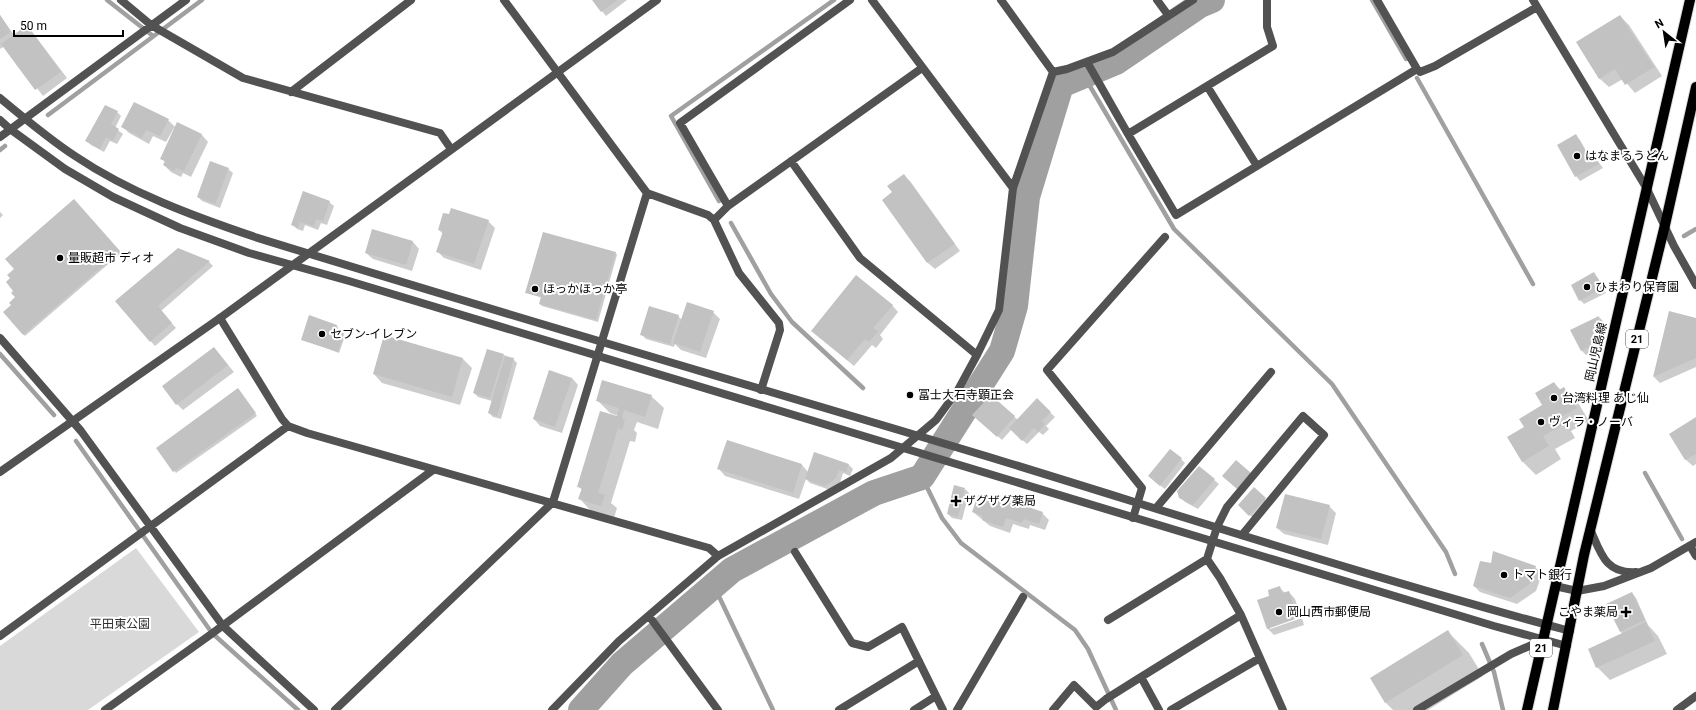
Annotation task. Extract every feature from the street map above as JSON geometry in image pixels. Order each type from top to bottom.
[{"type":"main road","name":"岡山児島線","points":[[1527,710],[1690,0]]},
{"type":"main road","name":"21","points":[[1553,710],[1577,591],[1665,225],[1696,87]]},
{"type":"street","points":[[121,0],[152,29],[243,78],[440,133],[451,149]]},
{"type":"street","points":[[0,137],[24,118],[152,29],[186,0]]},
{"type":"street","points":[[291,92],[411,0]]},
{"type":"street","points":[[504,0],[647,193],[708,215],[714,220],[739,273],[779,322],[780,330],[761,390]]},
{"type":"street","points":[[0,472],[220,318],[657,0]]},
{"type":"street","points":[[728,206],[680,123],[850,0]]},
{"type":"street","points":[[872,0],[1012,188]]},
{"type":"street","points":[[1001,0],[1053,72]]},
{"type":"street","points":[[1157,0],[1168,15]]},
{"type":"street","points":[[1053,72],[1068,70],[1089,64],[1113,52],[1193,0]]},
{"type":"street","points":[[1128,134],[1273,46],[1267,27],[1267,0]]},
{"type":"street","points":[[1377,0],[1420,72],[1435,66],[1535,4],[1647,189],[1674,246],[1696,285]]},
{"type":"street","points":[[1089,64],[1176,215],[1417,68]]},
{"type":"street","points":[[714,220],[728,206],[922,68]]},
{"type":"street","points":[[552,710],[619,641],[652,619],[718,556],[891,458],[936,420],[958,390],[999,310],[1012,188],[1053,72]]},
{"type":"street","points":[[1207,86],[1257,166]]},
{"type":"street","points":[[0,98],[75,156],[122,183],[186,213],[309,254],[1156,508],[1491,611],[1570,631]]},
{"type":"street","points":[[0,120],[10,129],[66,169],[113,198],[180,228],[249,253],[1212,542],[1567,646]]},
{"type":"street","points":[[791,160],[860,258],[977,355]]},
{"type":"street","points":[[335,710],[553,502],[647,193]]},
{"type":"street","points":[[1133,518],[1142,488],[1047,370],[1165,238]]},
{"type":"street","points":[[220,318],[288,426],[433,470],[553,502],[709,548],[718,556]]},
{"type":"street","points":[[0,338],[73,421],[143,531],[216,631],[314,710]]},
{"type":"street","points":[[1156,508],[1271,372]]},
{"type":"street","points":[[1108,620],[1207,559],[1217,527],[1227,507],[1303,416],[1324,435],[1242,535]]},
{"type":"street","points":[[0,636],[288,426]]},
{"type":"street","points":[[105,710],[216,631],[433,470]]},
{"type":"street","points":[[1591,531],[1602,557],[1611,567],[1618,570],[1642,571]]},
{"type":"street","points":[[1555,586],[1577,591],[1604,586],[1651,568],[1693,544],[1696,556]]},
{"type":"street","points":[[795,552],[852,643],[868,647],[902,627],[943,710]]},
{"type":"street","points":[[1207,559],[1220,578],[1241,615],[1283,710]]},
{"type":"street","points":[[958,710],[1023,597]]},
{"type":"street","points":[[1053,710],[1074,686],[1096,707],[1109,696],[1241,615]]},
{"type":"street","points":[[652,619],[718,710]]},
{"type":"street","points":[[1417,710],[1511,654],[1543,640]]},
{"type":"street","points":[[1171,710],[1260,658]]},
{"type":"street","points":[[839,710],[919,661]]},
{"type":"street","points":[[1142,677],[1159,710]]},
{"type":"street","points":[[914,710],[936,696]]},
{"type":"street","points":[[1677,710],[1696,696]]},
{"type":"green space","name":"平田東公園","points":[[136,548],[199,632],[88,710],[0,710],[0,646]]},
{"type":"building","points":[[592,0],[617,0],[601,12]]},
{"type":"building","points":[[0,15],[11,32],[0,39]]},
{"type":"building","points":[[1620,15],[1654,67],[1625,85],[1615,69],[1599,79],[1576,42]]},
{"type":"building","points":[[27,25],[61,72],[35,90],[1,44]]},
{"type":"building","points":[[134,102],[169,119],[160,136],[146,130],[142,138],[121,127]]},
{"type":"building","points":[[105,105],[118,111],[111,124],[119,129],[113,141],[106,137],[100,149],[85,141]]},
{"type":"building","points":[[177,122],[202,134],[184,171],[176,168],[174,171],[163,165],[165,161],[160,159]]},
{"type":"building","points":[[1576,134],[1589,157],[1594,155],[1599,164],[1575,177],[1557,145]]},
{"type":"building","points":[[210,161],[229,168],[215,204],[197,197]]},
{"type":"building","points":[[904,174],[955,244],[927,263],[882,200],[892,192],[887,186]]},
{"type":"building","points":[[303,191],[330,201],[323,221],[316,219],[314,226],[300,222],[298,228],[291,225]]},
{"type":"building","points":[[74,199],[120,251],[23,335],[3,312],[11,305],[9,303],[15,297],[11,293],[13,291],[6,282],[10,278],[7,275],[14,269],[5,259]]},
{"type":"building","points":[[451,208],[489,220],[474,264],[436,252],[443,231],[438,230],[443,213],[449,214]]},
{"type":"building","points":[[372,229],[413,241],[406,265],[365,253]]},
{"type":"building","points":[[543,232],[616,252],[596,320],[539,304],[541,297],[525,293]]},
{"type":"building","points":[[178,248],[210,261],[158,306],[172,323],[150,342],[115,301]]},
{"type":"building","points":[[1594,272],[1603,288],[1579,301],[1571,285]]},
{"type":"building","points":[[856,275],[893,305],[873,328],[878,331],[869,342],[865,339],[847,360],[811,331]]},
{"type":"building","points":[[687,302],[714,311],[700,352],[673,343]]},
{"type":"building","points":[[649,306],[679,315],[670,344],[640,335]]},
{"type":"building","points":[[1669,311],[1696,318],[1696,358],[1653,377]]},
{"type":"building","points":[[309,315],[337,325],[335,330],[344,333],[338,352],[301,340]]},
{"type":"building","points":[[1599,316],[1594,345],[1581,351],[1570,330]]},
{"type":"building","points":[[384,335],[463,358],[452,397],[373,374]]},
{"type":"building","points":[[214,347],[228,365],[176,405],[162,386]]},
{"type":"building","points":[[487,349],[504,354],[490,398],[473,393]]},
{"type":"building","points":[[505,356],[514,358],[497,416],[488,413]]},
{"type":"building","points":[[549,370],[572,378],[555,427],[533,419]]},
{"type":"building","points":[[602,380],[652,395],[645,417],[624,410],[622,418],[625,420],[622,430],[618,428],[598,493],[605,495],[601,506],[578,499],[582,488],[577,487],[600,411],[617,416],[619,408],[596,401]]},
{"type":"building","name":"ヴィラ・ノーバ","points":[[1554,382],[1559,390],[1564,387],[1577,408],[1559,418],[1563,425],[1543,436],[1549,446],[1522,462],[1507,437],[1524,427],[1519,419],[1542,405],[1535,393]]},
{"type":"building","points":[[238,388],[256,413],[173,472],[156,448]]},
{"type":"building","points":[[991,395],[1015,416],[997,437],[972,415]]},
{"type":"building","points":[[1037,398],[1051,412],[1042,421],[1045,424],[1038,432],[1034,428],[1022,441],[1009,428]]},
{"type":"building","points":[[1696,417],[1696,454],[1685,460],[1669,434]]},
{"type":"building","points":[[727,440],[802,464],[793,493],[717,469]]},
{"type":"building","points":[[1170,449],[1182,458],[1160,486],[1148,476]]},
{"type":"building","points":[[814,452],[849,464],[846,472],[839,470],[836,478],[825,486],[805,479]]},
{"type":"building","points":[[1236,460],[1251,473],[1237,489],[1222,476]]},
{"type":"building","points":[[1199,466],[1215,479],[1193,505],[1179,498],[1177,491]]},
{"type":"building","points":[[954,485],[965,488],[958,517],[947,514]]},
{"type":"building","points":[[1254,487],[1266,498],[1249,516],[1238,505]]},
{"type":"building","points":[[990,494],[1043,512],[1039,524],[1024,519],[1022,523],[1006,518],[1003,527],[982,520],[983,516],[972,512],[978,495],[989,498]]},
{"type":"building","points":[[1285,494],[1330,505],[1321,539],[1276,528]]},
{"type":"building","points":[[1493,551],[1536,566],[1529,584],[1510,598],[1473,586],[1480,561],[1491,563]]},
{"type":"building","points":[[1280,586],[1282,593],[1289,591],[1298,618],[1267,629],[1257,600],[1269,596],[1268,590]]},
{"type":"building","points":[[1632,592],[1645,620],[1620,632],[1606,604]]},
{"type":"building","points":[[1646,622],[1655,641],[1596,668],[1588,649]]},
{"type":"building","points":[[1448,630],[1463,655],[1385,703],[1370,678]]},
{"type":"waterway","points":[[107,0],[153,36]]},
{"type":"waterway","points":[[48,115],[202,0]]},
{"type":"waterway","points":[[719,201],[671,116],[834,0]]},
{"type":"waterway","points":[[581,710],[622,664],[732,570],[874,493],[922,477],[1002,351],[1015,306],[1027,197],[1061,85],[1116,62],[1200,5],[1212,0]]},
{"type":"waterway","points":[[1372,0],[1406,59]]},
{"type":"waterway","points":[[1084,76],[1174,229],[1332,384],[1446,552],[1455,574]]},
{"type":"waterway","points":[[1417,78],[1533,284]]},
{"type":"waterway","points":[[0,150],[5,146]]},
{"type":"waterway","points":[[731,223],[771,294],[792,322],[863,388]]},
{"type":"waterway","points":[[1684,236],[1696,229]]},
{"type":"waterway","points":[[0,354],[54,415]]},
{"type":"waterway","points":[[76,441],[212,633],[298,710]]},
{"type":"waterway","points":[[1645,473],[1682,539]]},
{"type":"waterway","points":[[922,477],[942,518],[961,543],[1075,630],[1088,649],[1116,710]]},
{"type":"waterway","points":[[714,586],[773,710]]},
{"type":"waterway","points":[[1482,644],[1494,672],[1503,710]]},
{"type":"place","name":"はなまるうどん","points":[[1577,156]]},
{"type":"place","name":"量販超市 ディオ","points":[[60,258]]},
{"type":"place","name":"ひまわり保育園","points":[[1587,287]]},
{"type":"place","name":"ほっかほっか亭","points":[[535,289]]},
{"type":"place","name":"セブン-イレブン","points":[[322,334]]},
{"type":"place","name":"冨士大石寺顕正会","points":[[910,395]]},
{"type":"place","name":"台湾料理 あじ仙","points":[[1554,398]]},
{"type":"place","name":"ヴィラ・ノーバ","points":[[1541,422]]},
{"type":"place","name":"ザグザグ薬局","points":[[956,501]]},
{"type":"place","name":"トマト銀行","points":[[1504,575]]},
{"type":"place","name":"岡山西市郵便局","points":[[1279,612]]},
{"type":"place","name":"こやま薬局","points":[[1626,612]]}]
